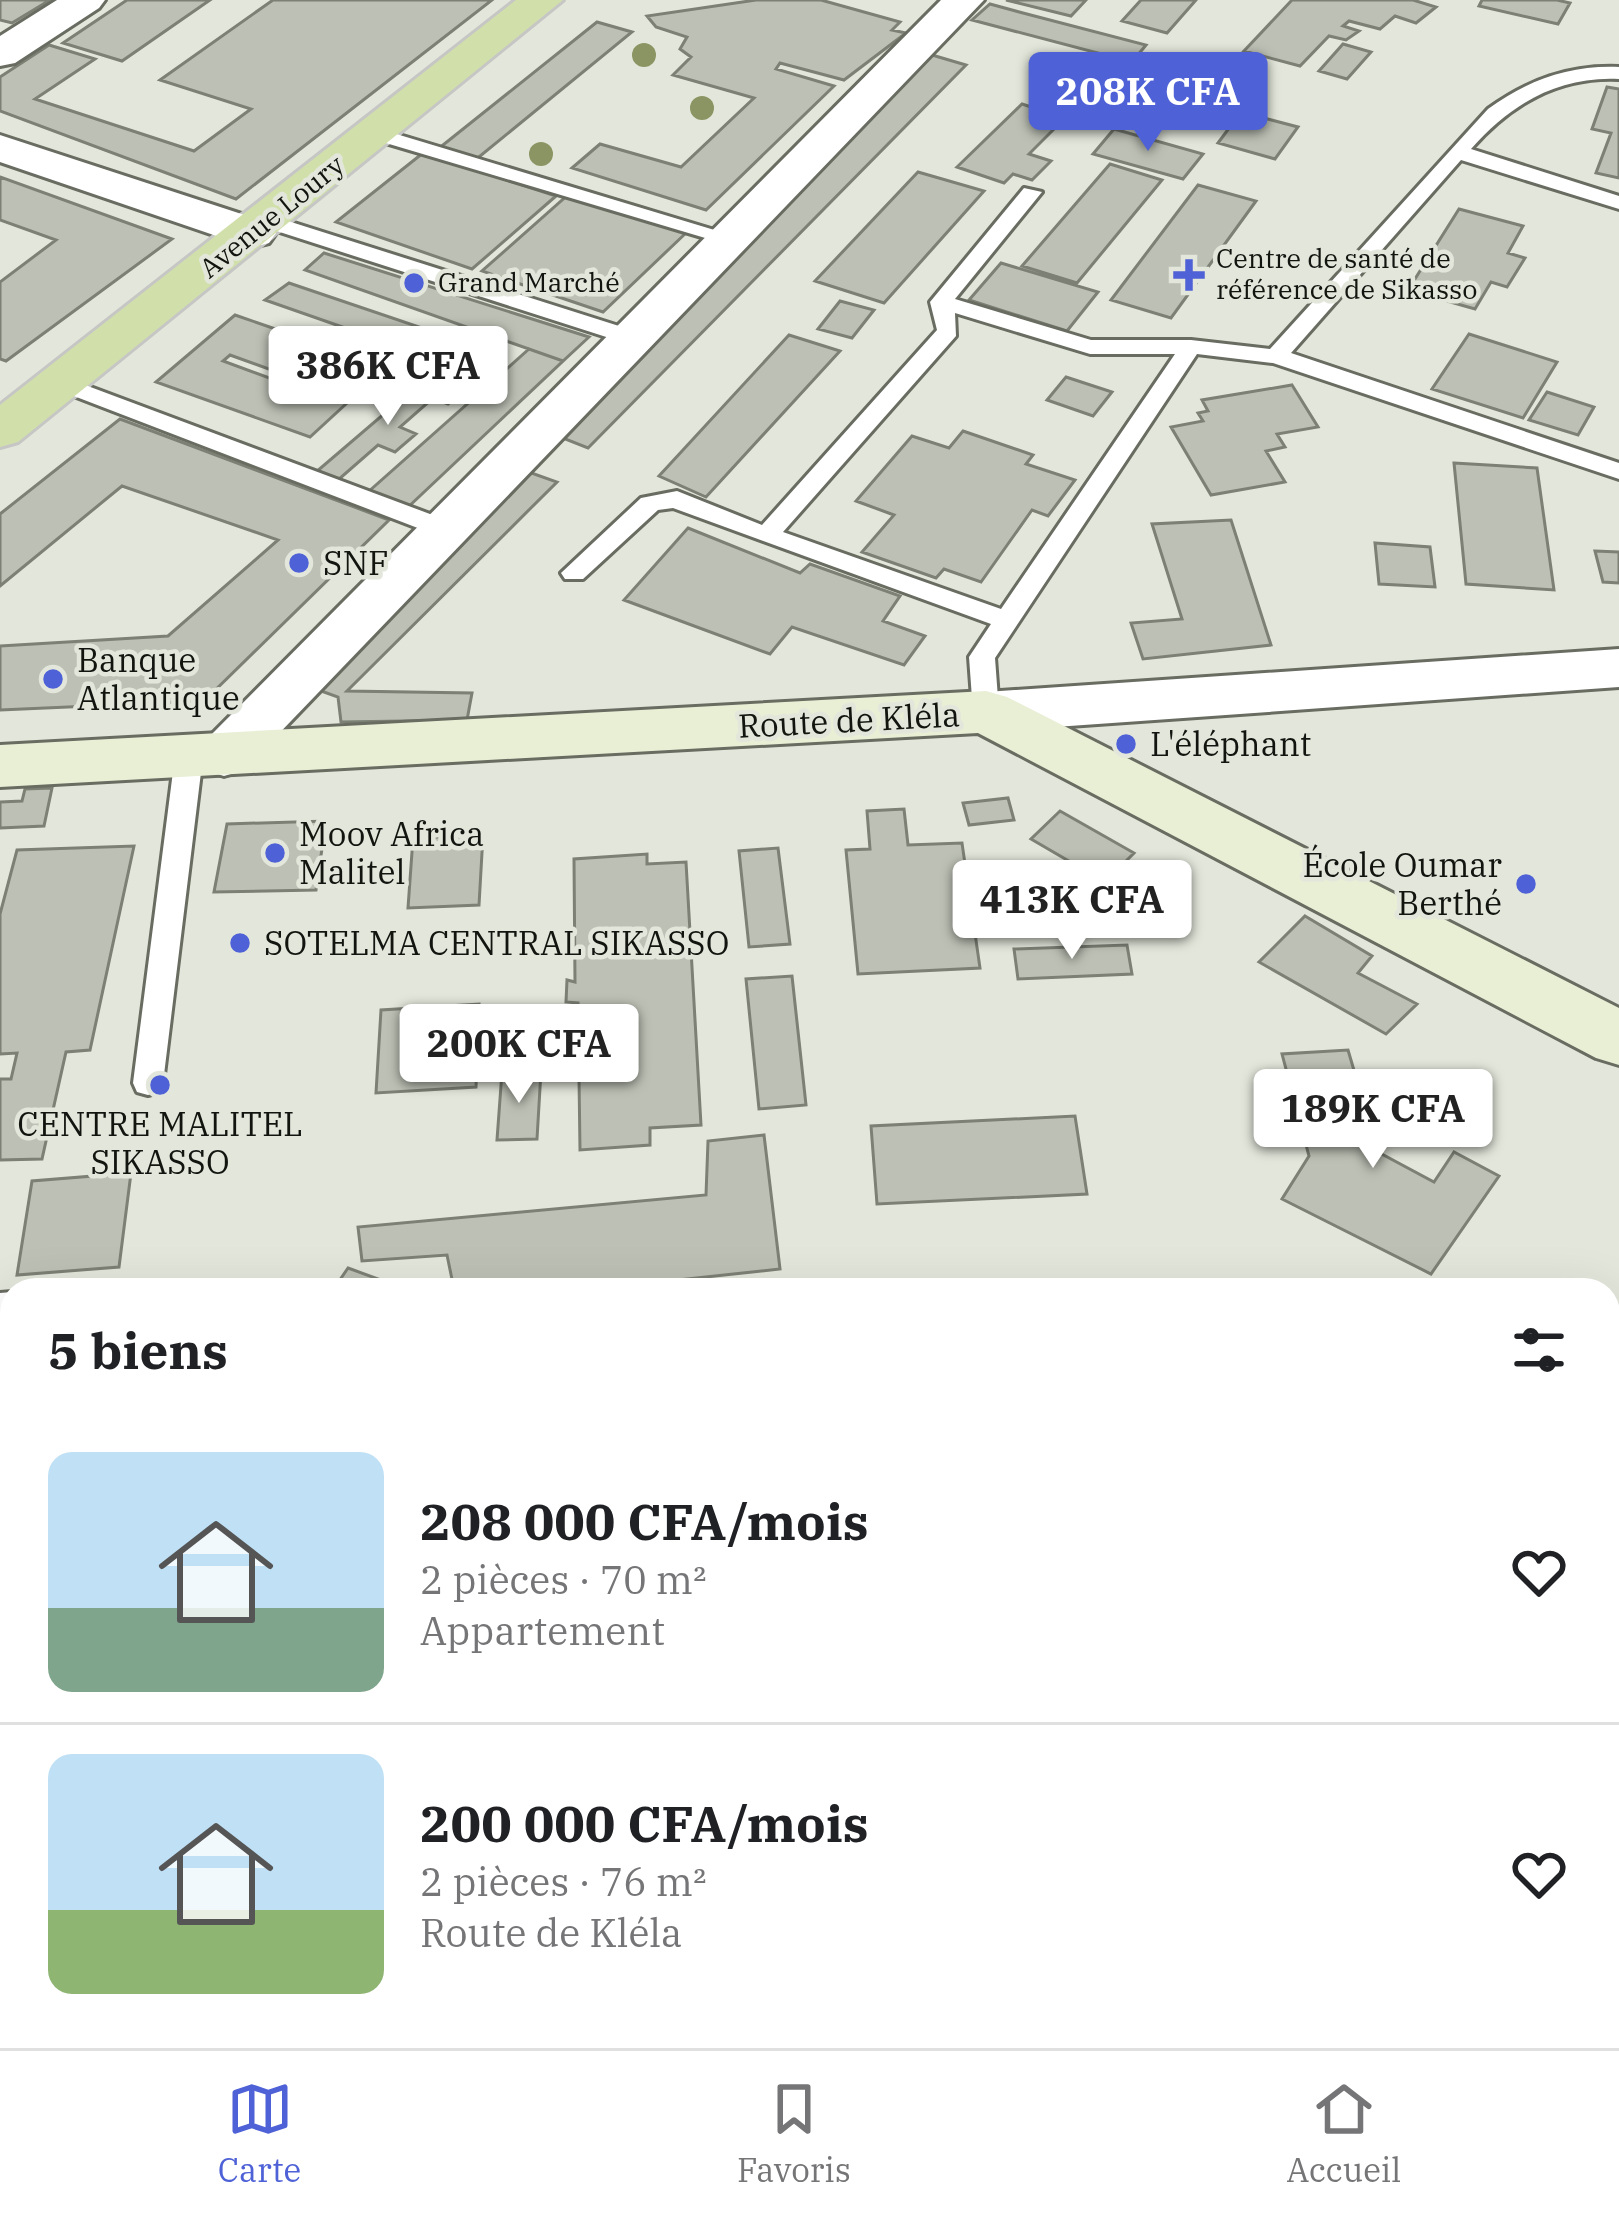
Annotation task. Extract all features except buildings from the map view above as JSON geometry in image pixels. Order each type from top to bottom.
[{"type":"main road","name":"Avenue Loury","points":[[0,431],[542,0]]},
{"type":"main road","name":"Route de Kléla","points":[[0,766],[986,712],[1619,1039]]},
{"type":"street","points":[[0,53],[85,0]]},
{"type":"street","points":[[207,756],[445,530],[964,0]]},
{"type":"street","points":[[0,148],[261,227]]},
{"type":"street","points":[[986,712],[1619,668]]},
{"type":"lane","points":[[1276,356],[1514,96],[1569,74],[1619,73]]},
{"type":"lane","points":[[376,134],[730,238]]},
{"type":"lane","points":[[1460,152],[1619,203]]},
{"type":"lane","points":[[941,302],[1031,192]]},
{"type":"lane","points":[[261,227],[633,338]]},
{"type":"lane","points":[[941,302],[1090,346],[1191,347],[1276,356],[1619,471]]},
{"type":"lane","points":[[766,536],[948,331],[941,302]]},
{"type":"lane","points":[[986,712],[982,657],[1191,347]]},
{"type":"lane","points":[[61,383],[445,530]]},
{"type":"lane","points":[[574,573],[650,504],[677,499],[692,509],[1006,620]]},
{"type":"lane","points":[[148,1083],[207,756]]},
{"type":"place","name":"Centre de santé de référence de Sikasso","points":[[1189,275]]},
{"type":"place","name":"Grand Marché","points":[[414,283]]},
{"type":"place","name":"SNF","points":[[299,563]]},
{"type":"place","name":"Banque Atlantique","points":[[53,679]]},
{"type":"place","name":"L'éléphant","points":[[1126,744]]},
{"type":"place","name":"Moov Africa Malitel","points":[[275,853]]},
{"type":"place","name":"École Oumar Berthé","points":[[1526,884]]},
{"type":"place","name":"SOTELMA CENTRAL SIKASSO","points":[[240,943]]},
{"type":"place","name":"CENTRE MALITEL SIKASSO","points":[[160,1085]]}]
